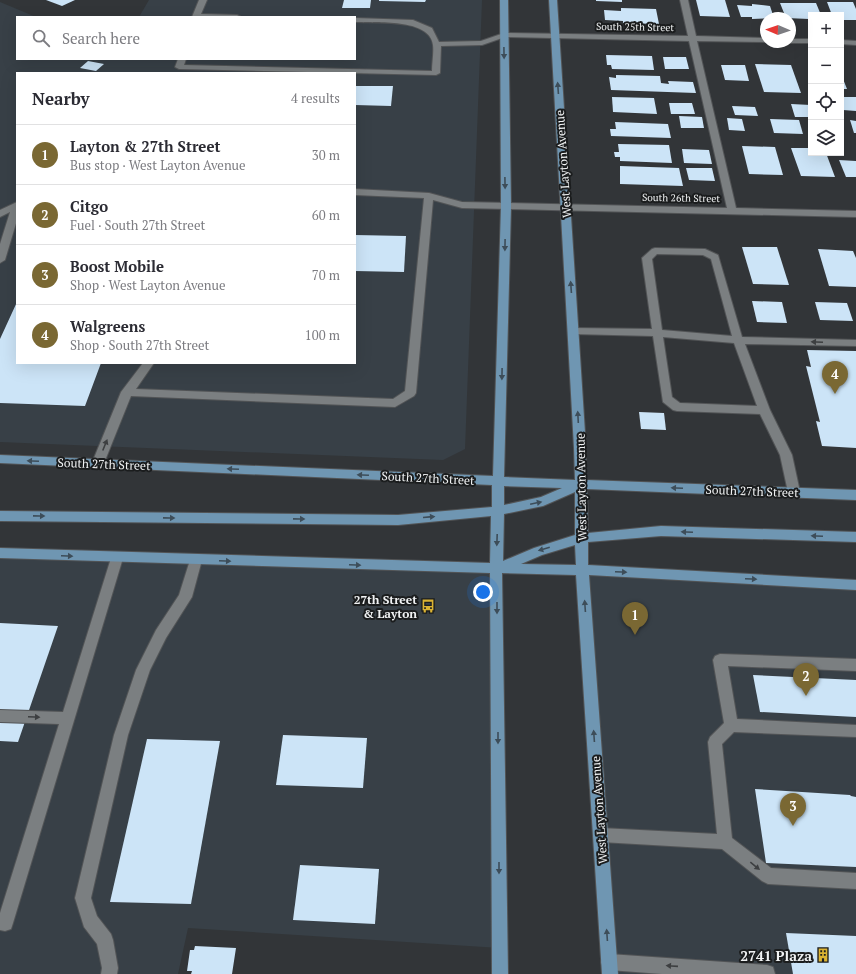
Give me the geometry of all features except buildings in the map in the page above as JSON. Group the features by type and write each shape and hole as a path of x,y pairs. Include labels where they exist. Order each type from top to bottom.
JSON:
{"main road":[{"path":"500,974 496,569 500,482 506,206 504,0"},
{"name":"West Layton Avenue","path":"553,0 582,484 582,570 610,968"},
{"name":"South 27th Street","path":"0,459 500,482 856,495"},
{"path":"0,516 398,520 498,511 543,502 582,484"},
{"path":"496,569 538,551 582,538 661,531 856,538"},
{"path":"0,553 117,558 496,569 582,570 856,585"}],"street":[{"path":"197,16 203,0"},
{"path":"684,0 732,211"},
{"path":"182,60 179,67 436,73 438,44 429,30 410,22 356,20"},
{"path":"438,44 482,43 504,35"},
{"name":"South 25th Street","path":"504,35 760,40"},
{"path":"796,41 808,42"},
{"path":"844,42 856,43"},
{"name":"South 26th Street","path":"356,192 429,196 462,205 566,206 856,214"},
{"path":"127,392 395,403 410,393 429,196"},
{"path":"0,214 16,206"},
{"path":"0,260 16,208"},
{"path":"764,410 677,408 667,399 646,258 655,251 705,252 715,256 738,340 764,410 786,455 794,492"},
{"path":"573,331 658,333 738,340 856,343"},
{"path":"98,463 127,392 148,364"},
{"path":"0,922 5,923 117,558"},
{"path":"109,974 110,968 105,940 90,921 83,898 121,734 143,670 161,634 185,597 196,560"},
{"path":"731,725 720,660 856,665"},
{"path":"0,716 68,718"},
{"path":"725,842 715,742 731,725 856,731"},
{"path":"601,835 725,842 768,876 856,881"},
{"path":"610,968 767,973"}],"shaded area":[{"path":"149,0 482,0 465,449 443,460 0,442 0,2 34,16 16,16 16,60 356,60 356,16 140,16"},
{"path":"0,553 496,569 500,948 188,928 178,974 0,974"},
{"path":"582,570 856,585 856,974 610,974"}],"place":[{"name":"Walgreens","path":"835,394"},
{"name":"27th Street & Layton","path":"428,606"},
{"name":"Layton & 27th Street","path":"635,635"},
{"name":"Citgo","path":"806,696"},
{"name":"Boost Mobile","path":"793,826"},
{"name":"2741 Plaza","path":"823,955"}]}
